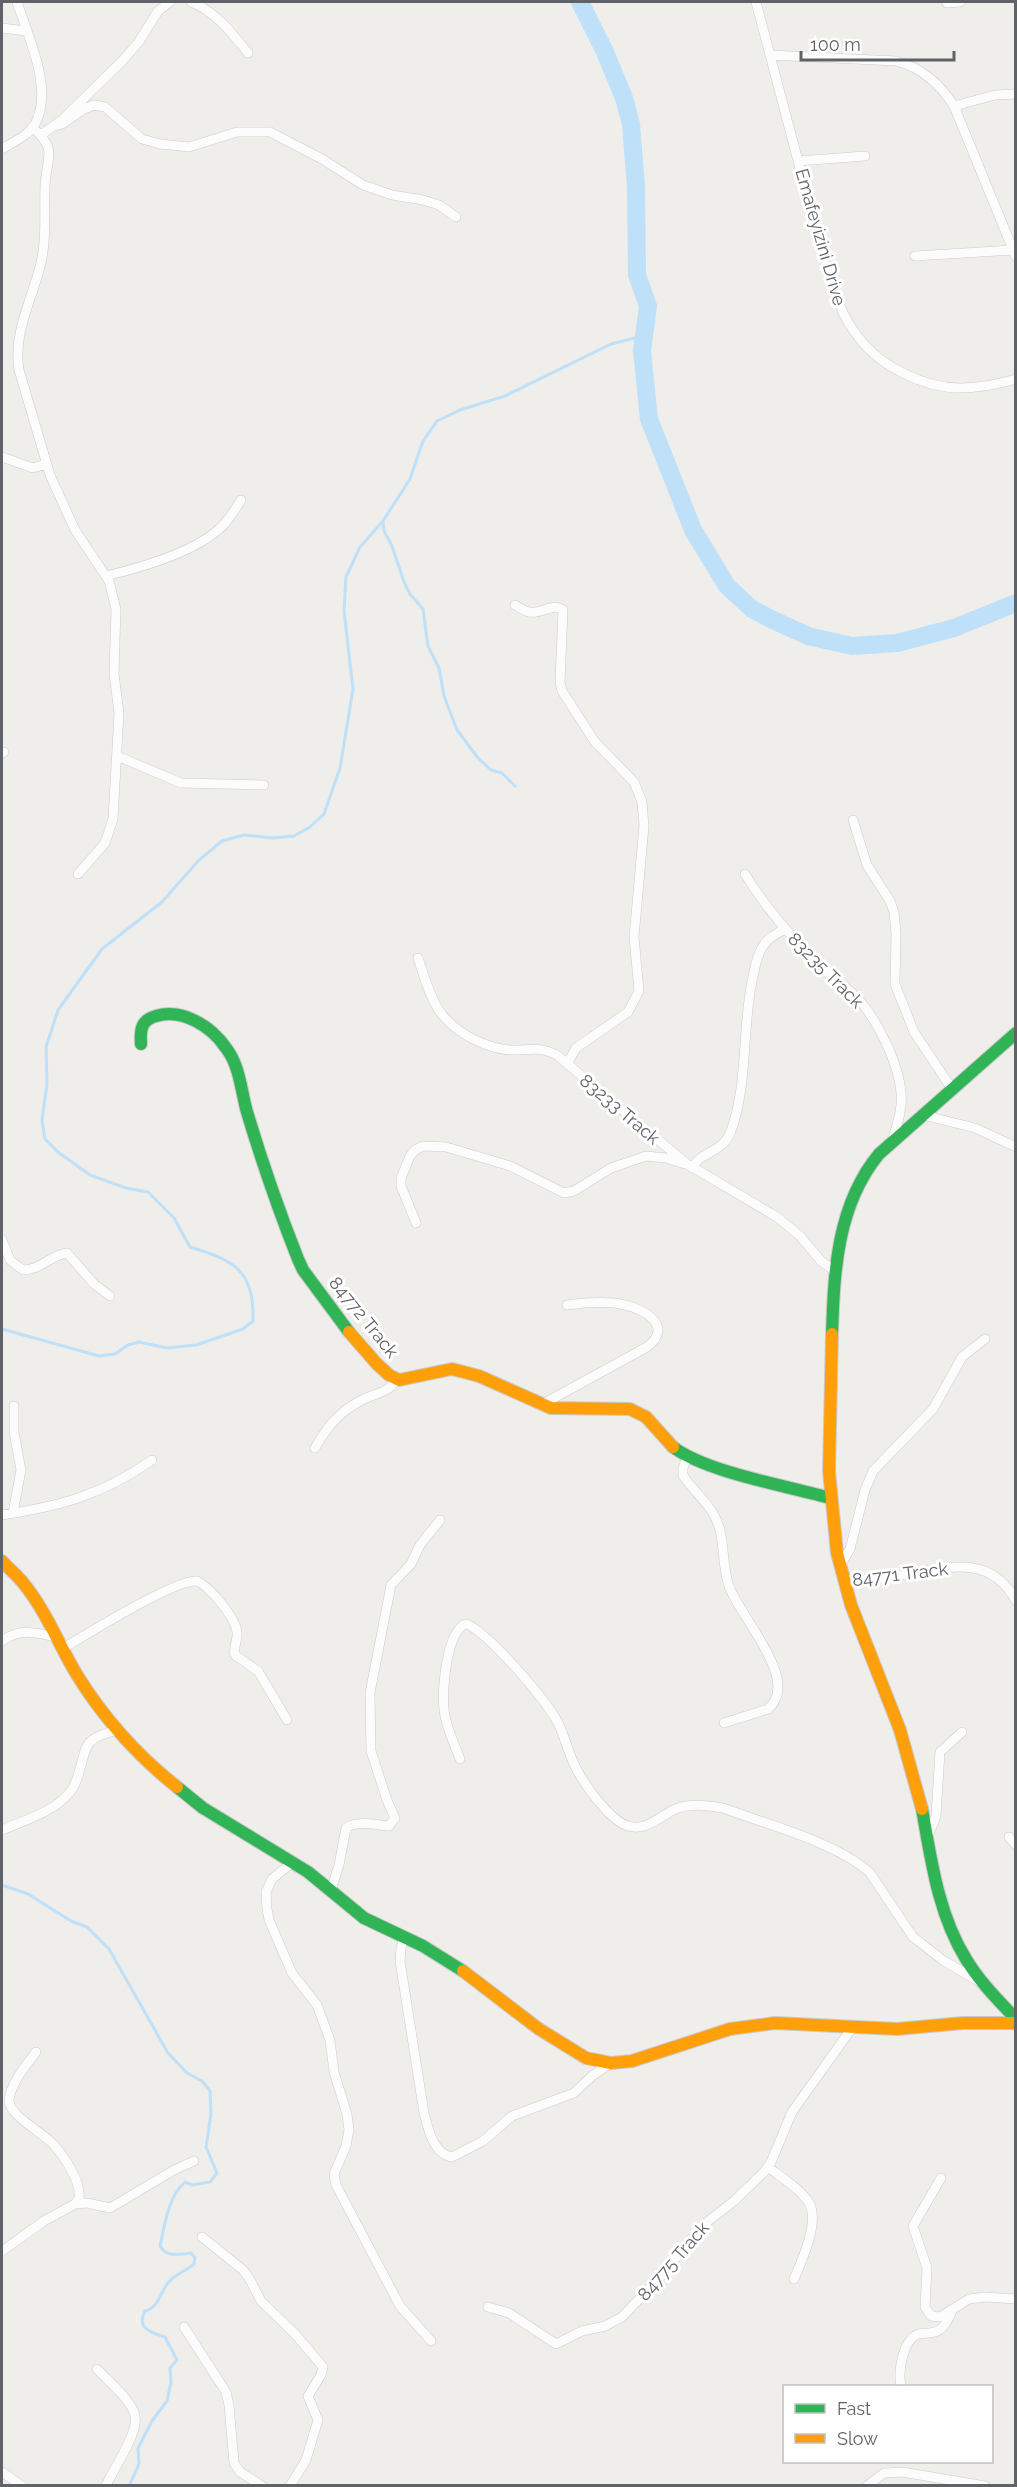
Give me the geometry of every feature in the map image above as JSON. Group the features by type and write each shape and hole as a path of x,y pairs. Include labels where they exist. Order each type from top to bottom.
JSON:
{"street":[{"path":"2,149 33,127 39,113 42,90 17,2"},
{"path":"41,135 54,126 123,60 138,43 158,11 170,2"},
{"path":"191,2 204,9 229,29 248,53"},
{"name":"Emafeyizini Drive","path":"756,2 832,287 844,315 860,340 872,352 900,371 945,386 982,386 1016,380"},
{"path":"946,3 960,2"},
{"path":"2,28 26,31"},
{"path":"770,56 872,59 907,64 928,76 945,93 954,106 1014,253 915,256"},
{"path":"954,106 995,95 1016,94"},
{"path":"54,126 62,124 94,105 105,107 142,139 160,144 189,147 237,132 270,132 322,159 363,185 392,195 439,205 456,217"},
{"path":"33,127 48,144 49,151 45,242 40,266 20,329 17,357 46,464 75,530 106,576 116,609 114,658 119,713 114,810 110,831 99,851 78,874"},
{"path":"798,161 865,156"},
{"path":"2,457 33,468 46,464"},
{"path":"106,576 142,567 206,538 225,524 241,500"},
{"path":"515,605 529,612 539,612 553,606 563,610 565,620 562,691 595,742 634,782 639,790 643,808 644,826 634,937 639,991 628,1012 576,1048 567,1064"},
{"path":"117,756 181,783 264,785"},
{"path":"853,820 867,865 890,901 894,912 897,934 895,984 914,1032 952,1089"},
{"name":"83235 Track","path":"745,874 767,909 785,930 821,967 855,996 878,1028 896,1067 902,1095 892,1142"},
{"path":"416,1223 401,1178 410,1156 423,1146 446,1147 510,1166 564,1192 574,1191 611,1168 646,1156 666,1158 689,1166 722,1146 730,1133 737,1110 748,1004 756,962 768,939 785,930"},
{"name":"83233 Track","path":"418,958 440,1015 461,1033 489,1047 501,1050 546,1050 567,1064 689,1166 777,1217 800,1236 821,1261 836,1272"},
{"name":"84772 Track","path":"141,1044 140,1030 149,1017 171,1015 188,1018 205,1025 226,1048 235,1063 243,1100 267,1174 303,1270 362,1347 387,1375 397,1380 452,1369 479,1376 541,1405 564,1410 630,1409 646,1417 673,1447 687,1457 830,1498"},
{"path":"1016,1034 892,1142 871,1164 854,1192 844,1225 836,1272 830,1379 830,1498 834,1534 844,1580 902,1732 918,1789 936,1880 947,1921 961,1951 984,1985 1016,2021"},
{"path":"922,1115 975,1128 1016,1147"},
{"path":"2,1240 10,1260 23,1270 33,1269 67,1253 94,1284 110,1296"},
{"path":"541,1405 647,1347 653,1342 658,1331 658,1325 652,1318 626,1306 600,1303 567,1305"},
{"path":"840,1566 850,1549 865,1490 873,1471 933,1409 962,1357 985,1339"},
{"path":"315,1448 326,1429 339,1414 361,1400 390,1388 397,1380"},
{"path":"13,1513 21,1470 14,1432 14,1406"},
{"path":"687,1457 683,1475 706,1503 718,1523 724,1569 734,1599 770,1657 777,1675 777,1691 772,1706 724,1723"},
{"path":"2,1515 71,1501 98,1492 152,1460"},
{"path":"331,1890 339,1865 346,1828 350,1825 389,1826 395,1818 371,1751 370,1693 391,1585 411,1563 420,1545 440,1520"},
{"path":"2,1560 24,1584 90,1695 117,1730 159,1773 203,1808 293,1862 364,1918 423,1946 481,1983 562,2044 586,2058 611,2063 632,2061 730,2029 756,2025 799,2023 897,2030 963,2023 1016,2021"},
{"name":"84771 Track","path":"844,1580 888,1578 939,1567 975,1568 1000,1581 1016,1601"},
{"path":"2,1641 13,1634 28,1632 59,1644 181,1584 197,1581 209,1589 234,1622 237,1635 235,1655 258,1671 287,1720"},
{"path":"460,1759 448,1731 444,1701 446,1667 451,1643 458,1629 466,1624 474,1628 498,1650 538,1693 558,1722 579,1774 621,1824 640,1827 679,1808 710,1806 723,1808 832,1848 862,1866 870,1874 913,1937 944,1961 984,1985"},
{"path":"2,1830 64,1799 78,1780 86,1745 94,1739 117,1730"},
{"path":"928,1836 936,1816 940,1752 962,1732"},
{"path":"293,1862 272,1879 266,1892 267,1909 269,1920 292,1973 314,1999 328,2031 334,2072 347,2114 349,2130 346,2146 333,2174 336,2185 400,2306 431,2341"},
{"path":"404,1937 400,1948 400,1960 427,2125 437,2147 444,2155 452,2157 483,2141 517,2113 574,2093 592,2076 611,2063"},
{"name":"84775 Track","path":"488,2307 509,2313 556,2344 582,2331 614,2322 646,2293 702,2226 734,2201 768,2167 792,2112 852,2028"},
{"path":"36,2052 12,2091 10,2105 15,2113 54,2145 79,2188 79,2198 75,2204"},
{"path":"2,2251 35,2226 75,2204 87,2203 110,2208 174,2170 194,2162"},
{"path":"768,2167 802,2194 813,2212 807,2246 794,2279"},
{"path":"941,2178 914,2223 927,2268 924,2301 927,2312 931,2316 940,2317 962,2301 977,2298 1016,2299"},
{"path":"202,2237 243,2270 261,2301 322,2363 323,2371 308,2396 318,2420 310,2450 290,2486"},
{"path":"901,2385 899,2365 910,2342 918,2334 941,2330 954,2307"},
{"path":"184,2327 226,2392 234,2463 240,2472 262,2486"},
{"path":"97,2369 130,2405 136,2415 129,2441 106,2486"},
{"path":"2,2472 22,2486"},
{"path":"867,2486 884,2473 902,2472 985,2486"}],"waterway":[{"path":"580,2 605,52 624,98 631,124 636,187 637,275 648,306 642,351 649,419 693,530 727,586 752,609 773,620 808,636 852,646 897,643 954,628 1016,603"},
{"path":"2,1329 99,1356 115,1354 128,1345 139,1342 167,1348 196,1345 243,1329 253,1321 250,1290 238,1270 218,1257 190,1247 174,1218 148,1192 126,1188 90,1175 58,1152 45,1139 42,1120 47,1084 46,1047 58,1010 102,949 162,902 199,860 222,841 244,835 273,838 294,836 310,827 324,814 340,768 353,689 344,611 346,577 360,547 383,521 410,479 423,441 437,421 460,410 505,396 611,344 643,336"},
{"path":"383,522 384,531 392,546 404,582 410,594 423,609 428,646 439,668 444,696 457,730 478,758 491,770 502,773 515,786"},
{"path":"2,1885 28,1894 71,1921 87,1927 109,1949 168,2053 187,2073 202,2081 210,2091 211,2114 206,2147 217,2173 210,2182 192,2185 185,2182 179,2188 168,2211 160,2246 170,2254 191,2253 195,2258 194,2264 169,2282 158,2301 151,2309 145,2311 143,2317 142,2322 146,2329 165,2337 177,2360 170,2368 171,2382 167,2401 152,2421 138,2448 139,2464 129,2486"}],"traffic: fast":[{"path":"141,1044 141,1030 144,1023 151,1018 166,1014 186,1017 204,1026 226,1048 237,1071 247,1112 277,1205 298,1259 303,1270 349,1332"},
{"path":"832,1334 834,1286 840,1240 854,1195 865,1174 879,1154 1016,1033"},
{"path":"673,1447 687,1456 726,1471 830,1498"},
{"path":"177,1787 203,1808 308,1872 364,1918 423,1946 463,1971"},
{"path":"922,1809 937,1886 956,1942 977,1975 1016,2019"}],"traffic: slow":[{"path":"349,1332 377,1364 389,1375 399,1380 452,1369 479,1376 551,1408 630,1409 646,1417 673,1447"},
{"path":"832,1334 829,1471 837,1553 851,1605 900,1730 922,1809"},
{"path":"2,1561 32,1594 77,1675 98,1706 135,1749 177,1787"},
{"path":"463,1971 539,2029 586,2058 611,2063 632,2061 730,2029 775,2023 897,2029 963,2023 1016,2023"}]}
